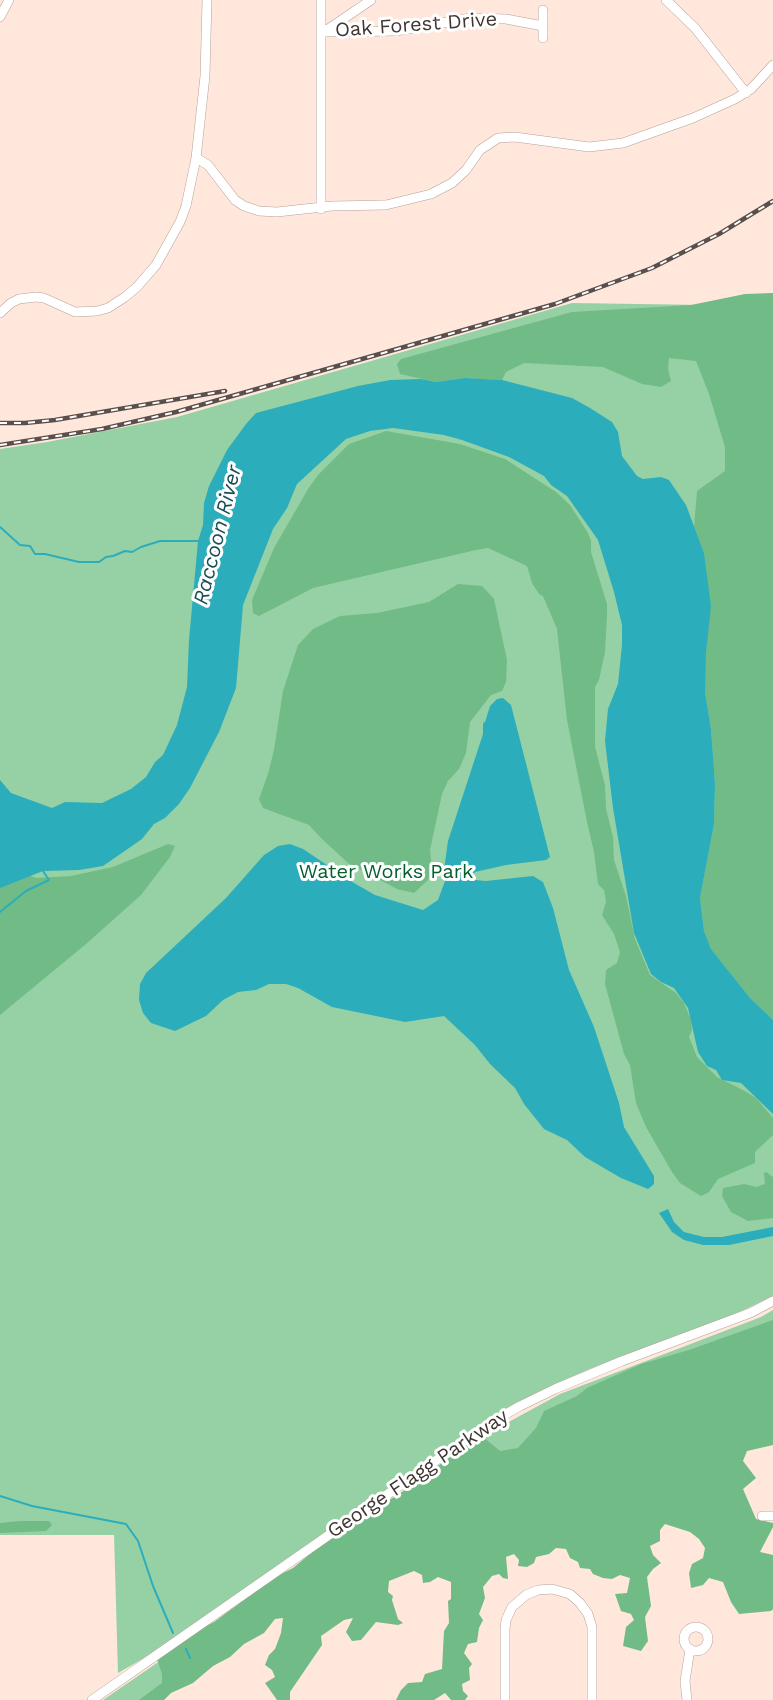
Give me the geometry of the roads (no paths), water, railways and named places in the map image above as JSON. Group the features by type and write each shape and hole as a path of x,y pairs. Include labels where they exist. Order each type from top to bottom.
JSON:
{"street":[{"path":"0,17 9,0"},
{"path":"0,314 11,303 27,297 44,298 75,312 86,313 108,308 137,287 156,265 176,230 186,206 196,158 205,76 207,0"},
{"path":"321,0 323,32 321,209"},
{"path":"323,32 371,0"},
{"path":"666,0 695,28 746,93"},
{"path":"543,10 543,38"},
{"name":"Oak Forest Drive","path":"323,32 396,31 455,19 482,18 506,19 543,27"},
{"path":"196,158 208,165 230,195 244,206 259,211 277,212 332,206 386,205 436,192 461,176 480,150 498,138 515,136 589,147 614,145 693,118 746,93 773,65"},
{"name":"George Flagg Parkway","path":"92,1700 504,1415 555,1389 773,1301"},
{"path":"762,1516 773,1516"},
{"path":"505,1700 506,1620 512,1608 526,1595 538,1590 552,1589 570,1594 588,1614 592,1627 592,1700"},
{"path":"687,1700 685,1682 690,1650"}],"water":[{"name":"Raccoon River","path":"465,378 502,380 572,398 590,408 612,422 618,432 622,456 637,476 643,479 661,477 669,480 686,505 704,553 711,606 705,692 711,729 715,784 714,824 700,898 704,931 711,949 750,998 773,1020 773,1114 741,1083 722,1080 716,1070 707,1066 698,1052 688,1008 674,988 651,974 634,933 613,808 605,741 608,709 618,684 622,625 598,540 567,496 551,485 544,476 509,457 462,440 444,435 393,428 370,431 346,439 297,484 287,508 273,529 243,605 236,688 219,732 190,788 179,804 165,818 154,824 142,839 103,866 79,870 43,871 0,888 0,780 11,793 52,808 65,802 102,803 131,789 146,777 155,762 163,755 177,725 187,687 198,541 203,525 204,503 209,486 227,450 256,413 358,386 390,380 421,379 436,382"},
{"path":"503,698 511,705 550,857 546,860 475,872 472,877 475,880 486,881 533,876 543,882 553,908 569,970 594,1027 619,1103 624,1127 654,1176 654,1184 648,1189 621,1178 585,1157 567,1140 544,1129 524,1104 515,1088 444,1016 405,1022 332,1007 298,988 286,984 269,984 256,990 238,992 223,1000 206,1016 175,1031 151,1023 143,1013 139,1000 140,984 146,973 226,898 264,855 278,846 290,844 303,849 375,895 423,910 438,900 445,881 444,870 448,841 483,734 483,723 490,706 497,699"},
{"path":"668,1209 674,1222 684,1232 704,1237 722,1237 773,1227 773,1236 729,1245 703,1245 684,1240 672,1232 659,1213"}],"waterway":[{"name":"Raccoon River","path":"0,527 20,545 30,546 35,554 79,562 99,562 106,557 125,551 132,552 160,541 198,541"},
{"path":"0,912 26,891 49,880 43,871"},
{"path":"0,1496 32,1506 126,1524 138,1541 153,1586 173,1633"},
{"path":"186,1649 190,1658"}],"railway":[{"path":"0,445 102,429 176,412 555,304 652,268 719,234 773,201"},
{"path":"0,423 55,420 225,391"}],"park label":[{"name":"Water Works Park","path":"386,872"}]}
